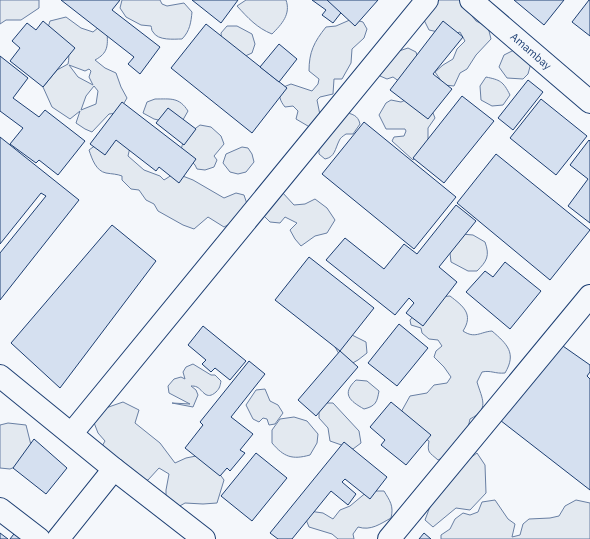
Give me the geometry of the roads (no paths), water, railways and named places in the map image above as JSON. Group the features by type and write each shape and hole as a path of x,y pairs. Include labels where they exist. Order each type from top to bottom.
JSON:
{"street":[{"path":"72,433 427,0"},
{"name":"Amambay","path":"471,0 590,102"},
{"path":"389,539 590,296"},
{"path":"0,376 72,433 114,469 204,539"},
{"path":"58,539 114,469"},
{"path":"0,509 39,539"}]}
